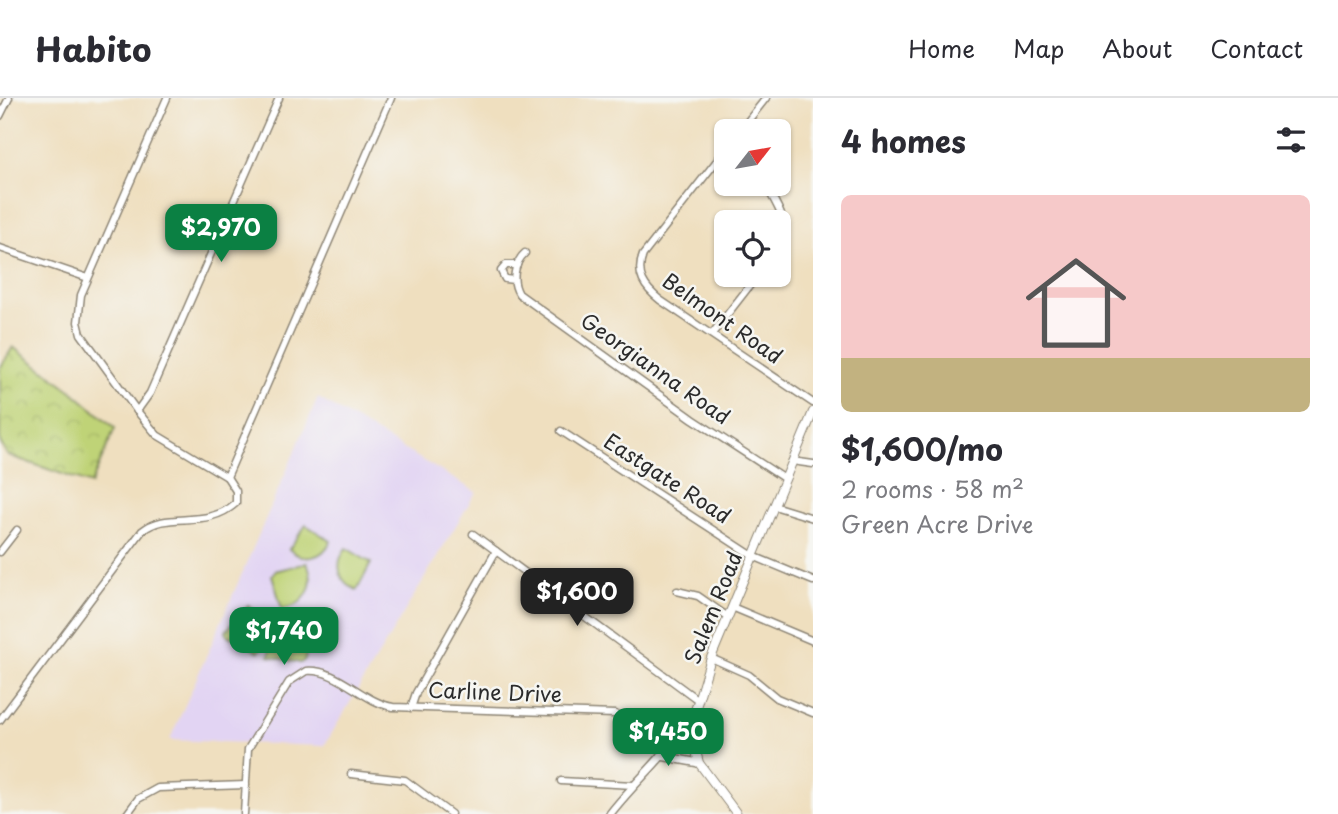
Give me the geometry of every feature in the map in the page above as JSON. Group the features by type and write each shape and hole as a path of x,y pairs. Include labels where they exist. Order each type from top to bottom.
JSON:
{"main road":[{"name":"Salem Road","path":"737,814 699,763 692,734 697,702 711,658 813,412"}],"street":[{"path":"0,116 9,98"},
{"path":"0,720 142,531 159,521 202,520 233,506 236,491 227,477 157,435 82,334 78,308 88,278 167,98"},
{"path":"137,411 150,393 279,98"},
{"path":"227,477 391,98"},
{"path":"749,119 766,98"},
{"name":"Belmont Road","path":"714,164 646,251 640,268 643,283 654,295 813,403"},
{"path":"0,248 88,278"},
{"path":"517,265 506,265 501,271 505,279 514,280 517,265 525,253"},
{"name":"Georgianna Road","path":"514,280 519,294 571,332 693,419 785,478"},
{"path":"712,334 749,287"},
{"name":"Eastgate Road","path":"561,431 753,556 813,581"},
{"path":"792,461 813,464"},
{"path":"774,506 813,518"},
{"path":"0,552 17,530"},
{"path":"473,534 697,702 684,728 664,754 633,785 610,814"},
{"path":"411,708 416,693 496,551"},
{"path":"677,592 698,596 728,617"},
{"path":"732,607 813,640"},
{"path":"711,658 749,675 782,701 813,713"},
{"name":"Carline Drive","path":"244,814 248,749 294,676 303,671 316,671 382,705 611,714 629,721 664,754"},
{"path":"664,754 699,763"},
{"path":"351,774 405,780 451,814"},
{"path":"561,781 633,785"},
{"path":"127,814 144,793 158,788 246,785"}],"shaded area":[{"path":"318,398 476,492 324,746 170,740"}],"green space":[{"path":"13,347 72,391 115,428 91,484 7,455 0,442 0,368"},
{"path":"306,525 331,541 323,552 312,557 301,556 289,549"},
{"path":"346,548 371,563 357,590 346,582 340,572 340,560"},
{"path":"307,563 311,579 307,593 297,604 282,609 272,575 275,571"},
{"path":"248,605 260,614 266,626 265,639 259,652 227,635 226,631"},
{"path":"295,623 310,625 305,660 300,663 269,656 275,634"}]}
